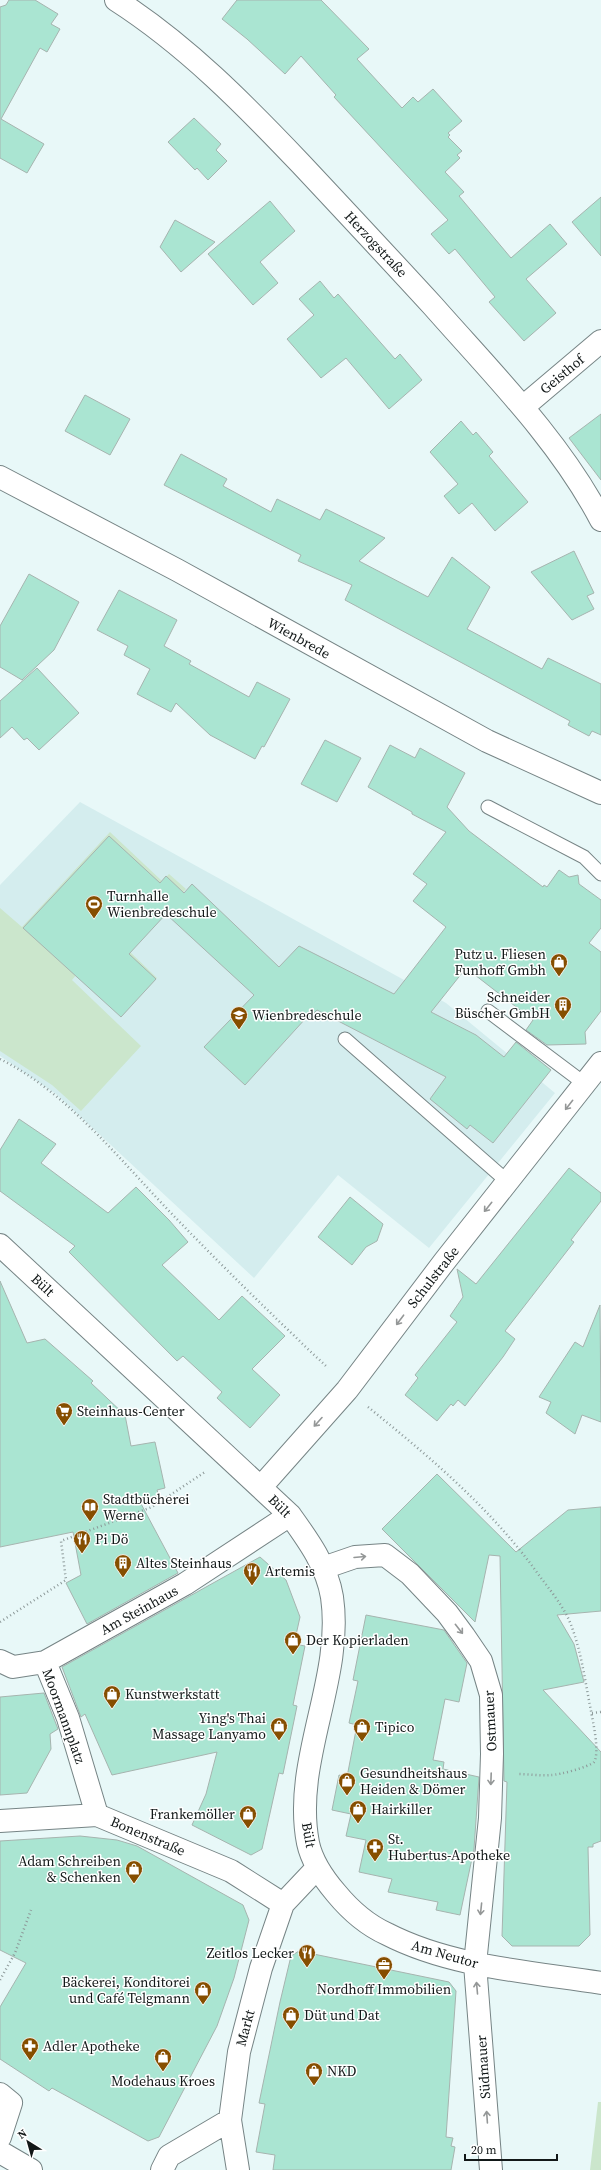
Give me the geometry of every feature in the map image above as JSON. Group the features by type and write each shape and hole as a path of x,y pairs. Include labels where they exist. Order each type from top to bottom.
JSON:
{"street":[{"name":"Herzogstraße","path":"116,0 149,21 199,63 251,112 376,243 522,407 587,493 601,520"},
{"name":"Geisthof","path":"522,407 601,341"},
{"name":"Wienbrede","path":"0,477 177,570 487,741 601,793"},
{"name":"Schulstraße","path":"261,1487 347,1390 601,1063"},
{"name":"Bült","path":"0,1245 261,1487 290,1515 312,1545 323,1568 332,1596 334,1631 330,1666 307,1784 306,1816 308,1843 317,1868"},
{"name":"Am Steinhaus","path":"45,1662 185,1584 290,1515"},
{"name":"Ostmauer","path":"323,1568 355,1557 385,1556 410,1574 447,1613 481,1661 491,1695 492,1772 490,1818 475,1964"},
{"name":"Moormannplatz","path":"0,1661 13,1667 45,1662 68,1718 97,1815"},
{"name":"Bonenstraße","path":"0,1821 97,1815 231,1871 283,1904"},
{"name":"Markt","path":"238,2170 230,2120 239,2052 261,1968 283,1904 317,1868"},
{"name":"Am Neutor","path":"317,1868 348,1907 386,1934 420,1948 475,1964 601,1983"},
{"name":"Südmauer","path":"475,1964 491,2170"},
{"path":"0,2094 11,2103 0,2137"},
{"path":"162,2170 169,2156 230,2120"},
{"path":"0,2152 31,2170"}],"lane":[{"path":"488,807 584,857 601,874"},
{"path":"488,1011 585,1084"},
{"path":"345,1039 508,1182"}],"path":[{"path":"0,1059 40,1084 79,1117 238,1283 331,1371 347,1390 438,1465 521,1550 563,1609 577,1642 592,1714 597,1748 593,1762 588,1766 552,1775 492,1772"},
{"path":"0,1622 66,1580 61,1541 152,1507 228,1457"},
{"path":"592,1714 601,1712"},
{"path":"0,1980 15,1954 31,1910"}],"shaded area":[{"name":"Wienbredeschule","path":"80,802 446,1003 555,1093 429,1248 338,1175 254,1278 56,1094 0,1056 0,885"}],"green space":[{"path":"110,832 162,881 169,874 186,889 129,951 157,978 122,1016 77,974 72,980 141,1046 81,1111 52,1085 0,1051 0,908 22,927"},
{"path":"598,2102 601,2102 601,2170 590,2170"}],"building":[{"path":"9,0 35,0 58,14 51,24 60,29 47,52 40,48 1,119 44,144 27,173 0,158 0,7 6,5"},
{"path":"237,0 321,0 369,49 357,59 402,108 413,97 418,102 433,89 462,121 448,133 450,135 448,137 462,151 457,155 460,158 445,172 464,192 459,196 511,258 550,224 567,244 526,279 556,313 524,341 489,302 495,297 455,249 449,254 431,234 448,220 334,97 336,95 301,56 285,74 247,39 222,19"},
{"path":"194,118 221,144 216,150 227,161 208,180 197,168 195,170 168,142"},
{"path":"601,197 601,256 572,222"},
{"path":"270,201 295,231 260,262 278,283 253,305 208,254"},
{"path":"175,220 215,242 181,272 160,247"},
{"path":"320,281 334,298 338,294 395,359 400,354 422,380 389,409 346,358 321,378 287,339 314,315 299,299"},
{"path":"85,395 130,419 110,455 65,431"},
{"path":"601,414 601,480 569,438"},
{"path":"461,421 473,435 476,432 493,452 489,456 528,502 495,531 472,503 459,514 444,496 458,484 430,452"},
{"path":"181,454 227,479 223,486 271,512 277,499 320,520 326,509 385,538 359,561 428,597 452,557 490,587 467,629 542,669 548,658 601,684 601,735 592,731 589,736 568,725 570,721 345,600 352,585 298,561 301,555 164,485"},
{"path":"574,551 594,593 587,596 594,609 572,620 531,572"},
{"path":"29,574 79,602 54,650 22,680 0,667 0,626"},
{"path":"119,590 177,620 164,646 191,661 189,664 249,697 257,682 290,699 264,747 262,746 255,759 210,735 176,703 171,712 137,694 150,669 124,655 128,646 97,630"},
{"path":"37,668 79,713 39,750 27,738 24,740 12,727 0,738 0,701"},
{"path":"325,740 361,758 337,802 301,784"},
{"path":"390,745 415,758 420,748 465,773 447,807 469,831 543,887 544,885 547,887 559,870 569,877 578,875 579,884 601,900 601,928 589,943 601,952 601,1011 585,1032 586,1044 547,1045 526,1030 533,1020 466,968 431,1012 476,1035 504,1057 516,1042 551,1070 493,1143 470,1125 467,1129 430,1099 446,1077 317,1010 308,1019 306,1018 245,1085 204,1047 254,995 166,914 129,954 156,979 121,1017 23,928 109,836 160,883 166,876 184,893 192,884 279,967 299,946 394,994 446,927 413,901 427,884 413,874 446,832 412,814 412,812 368,787"},
{"path":"19,1119 56,1144 41,1163 108,1213 136,1187 169,1220 188,1242 162,1265 219,1320 242,1296 285,1336 252,1369 280,1395 250,1428 217,1398 222,1392 183,1356 177,1361 69,1252 75,1246 0,1191 0,1150"},
{"path":"569,1168 601,1193 601,1201 571,1240 574,1242 505,1331 515,1339 503,1357 465,1406 458,1400 453,1406 451,1404 437,1421 405,1395 418,1378 415,1375 457,1322 450,1316 463,1297 457,1269 476,1284"},
{"path":"350,1197 383,1224 377,1241 366,1247 352,1265 318,1237"},
{"name":"Steinhaus-Center","path":"0,1281 27,1343 45,1339 93,1381 91,1383 125,1415 131,1446 155,1442 165,1488 157,1490 159,1496 139,1500 178,1573 87,1624 66,1583 81,1575 73,1532 0,1547"},
{"path":"600,1305 601,1422 582,1415 575,1434 546,1413 551,1402 539,1397 575,1342 583,1347"},
{"path":"437,1474 516,1552 568,1510 601,1507 601,1611 557,1615 574,1644 584,1682 543,1690 601,1752 601,1841 593,1844 593,1847 588,1847 590,1935 579,1946 512,1946 502,1936 507,1782 504,1781 500,1556 489,1555 475,1622 382,1529"},
{"path":"260,1557 286,1580 300,1617 294,1644 305,1646 293,1705 297,1706 283,1774 279,1773 262,1849 251,1855 192,1825 206,1794 217,1752 112,1775 85,1714 81,1717 62,1667"},
{"path":"366,1615 444,1630 467,1663 459,1702 445,1699 433,1760 444,1762 443,1769 479,1777 474,1849 460,1915 436,1910 438,1902 388,1892 392,1879 359,1872 366,1840 346,1836 351,1814 332,1810 339,1775 347,1777 357,1725 349,1723 358,1681 353,1680"},
{"path":"44,1693 58,1729 50,1734 51,1749 27,1793 0,1795 0,1697"},
{"path":"80,1836 117,1840 137,1846 243,1905 249,1920 234,1978 217,2026 159,2137 148,2141 52,2088 49,2091 0,2059 0,2007 26,1963 0,1950 0,1841"},
{"path":"299,1951 449,1982 456,1991 446,2137 453,2138 451,2146 455,2147 451,2170 273,2170 275,2155 256,2152 265,2104 259,2103 280,2002 291,1956"}],"place":[{"name":"Turnhalle Wienbredeschule","path":"94,919"},
{"name":"Putz u. Fliesen Funhoff Gmbh","path":"559,977"},
{"name":"Schneider Büscher GmbH","path":"563,1020"},
{"name":"Wienbredeschule","path":"239,1030"},
{"name":"Steinhaus-Center","path":"64,1426"},
{"name":"Stadtbücherei Werne","path":"90,1522"},
{"name":"Pi Dö","path":"82,1554"},
{"name":"Altes Steinhaus","path":"123,1578"},
{"name":"Artemis","path":"252,1586"},
{"name":"Der Kopierladen","path":"293,1655"},
{"name":"Kunstwerkstatt","path":"112,1709"},
{"name":"Ying's Thai Massage Lanyamo","path":"279,1741"},
{"name":"Tipico","path":"362,1742"},
{"name":"Gesundheitshaus Heiden & Dömer","path":"347,1796"},
{"name":"Hairkiller","path":"358,1824"},
{"name":"Frankemöller","path":"248,1829"},
{"name":"St. Hubertus-Apotheke","path":"375,1862"},
{"name":"Adam Schreiben & Schenken","path":"134,1884"},
{"name":"Zeitlos Lecker","path":"307,1968"},
{"name":"Nordhoff Immobilien","path":"384,1980"},
{"name":"Bäckerei, Konditorei und Café Telgmann","path":"203,2005"},
{"name":"Düt und Dat","path":"291,2030"},
{"name":"Adler Apotheke","path":"30,2061"},
{"name":"Modehaus Kroes","path":"163,2072"},
{"name":"NKD","path":"314,2086"}]}
